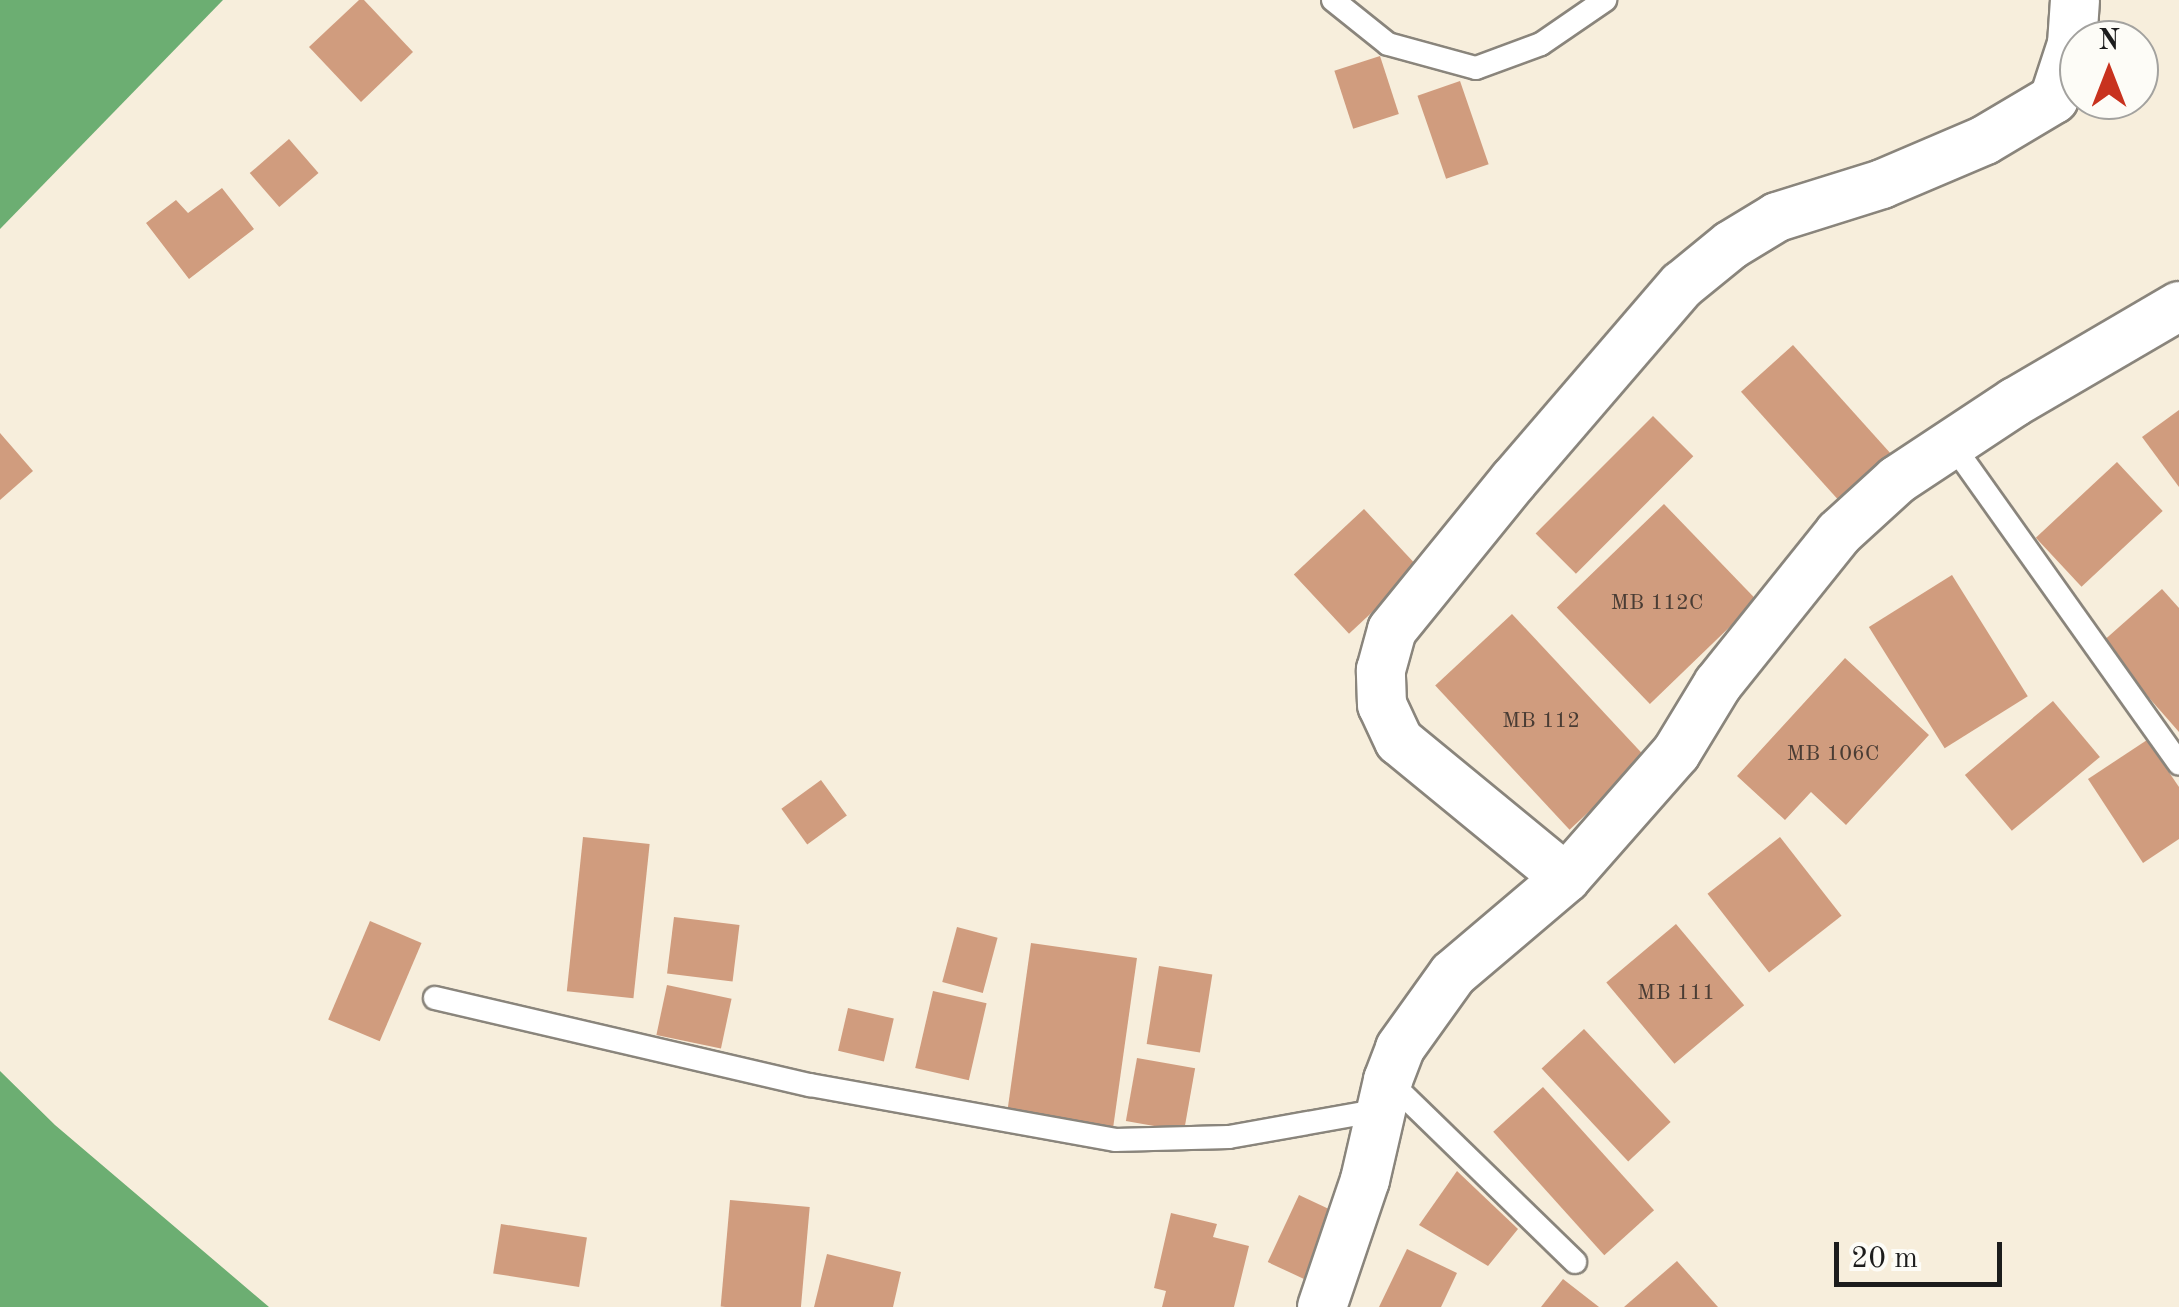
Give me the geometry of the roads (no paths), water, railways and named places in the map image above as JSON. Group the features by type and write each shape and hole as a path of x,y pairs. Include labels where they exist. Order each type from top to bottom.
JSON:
{"street":[{"path":"1566,878 1400,741 1382,705 1381,670 1392,630 1514,480 1682,286 1731,245 1777,217 1882,184 1985,140 2054,99 2072,44 2075,0"},
{"path":"1322,1307 1365,1180 1384,1095 1400,1048 1453,974 1566,878 1676,753 1718,684 1839,533 1897,480 2179,306"}],"lane":[{"path":"1333,0 1388,44 1476,68 1541,44 1605,0"},
{"path":"1952,444 2179,763"},
{"path":"435,998 810,1085 1115,1140 1229,1137 1384,1095 1575,1262"}]}
